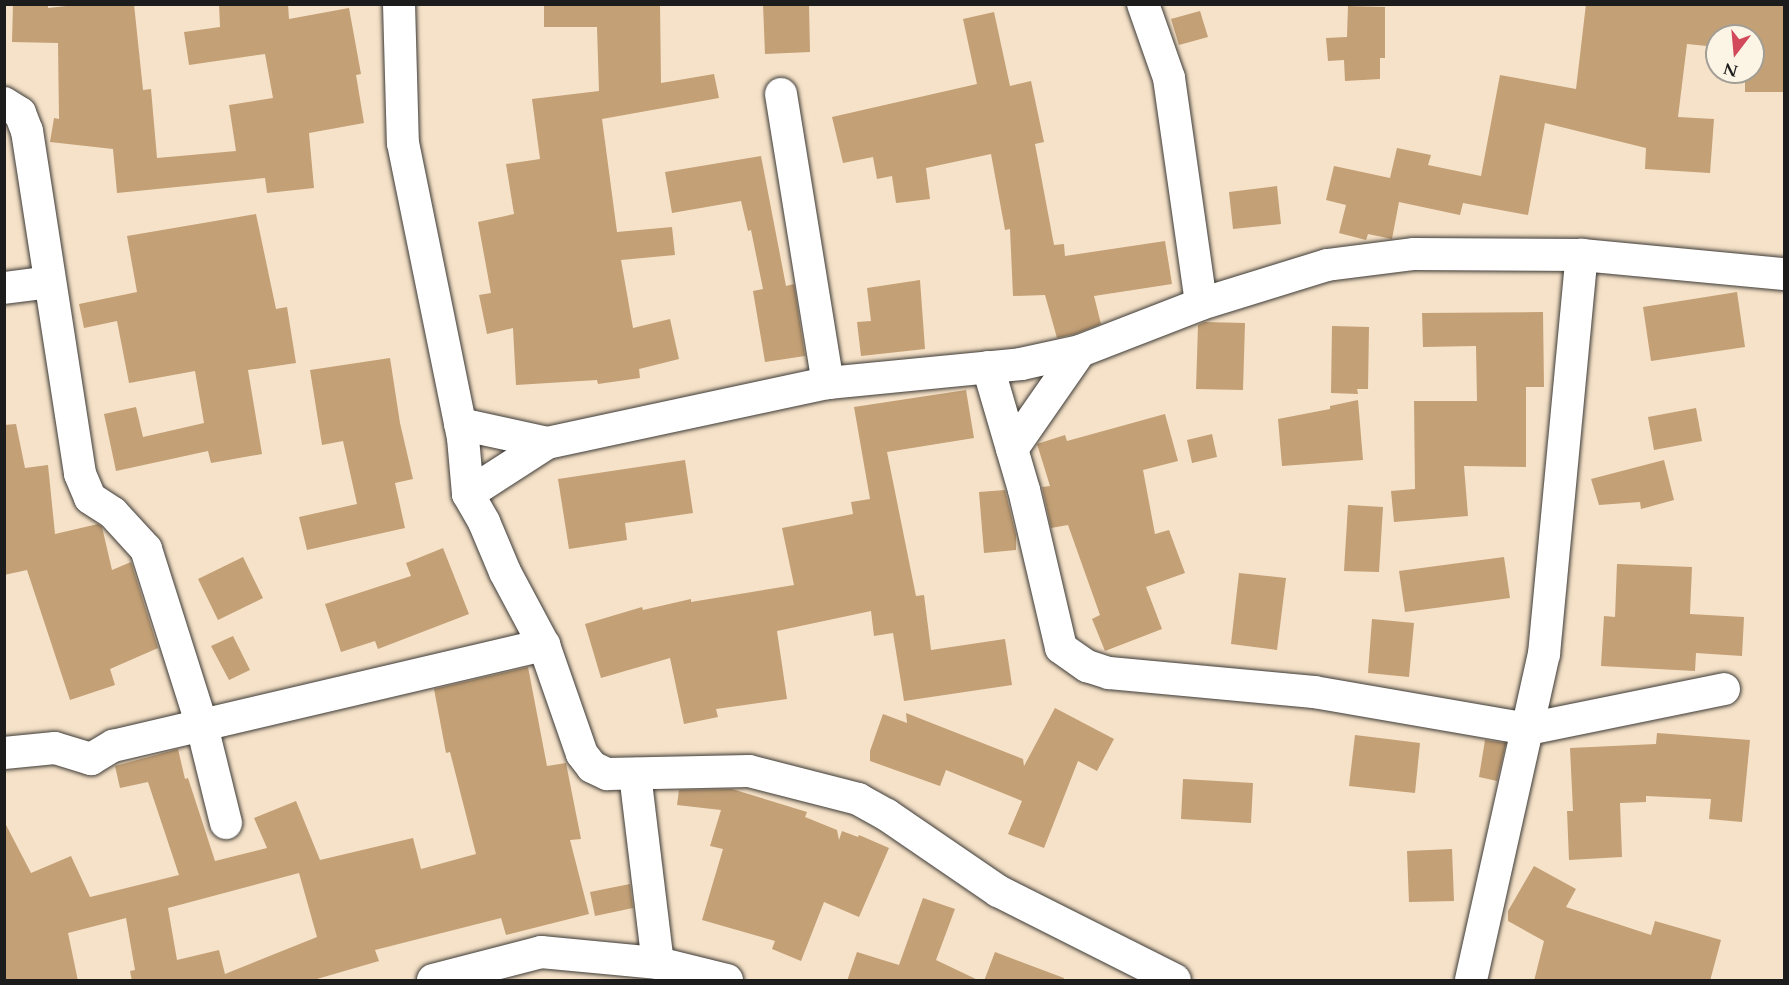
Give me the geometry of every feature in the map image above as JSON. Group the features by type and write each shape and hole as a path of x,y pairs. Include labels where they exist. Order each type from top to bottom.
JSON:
{"street":[{"path":"399,4 403,143 460,424 468,494 484,522 505,572 544,645 582,754 592,767 607,774 748,771 858,799 887,815 1014,900 1175,981"},
{"path":"1143,4 1169,78 1201,304"},
{"path":"781,94 828,383"},
{"path":"4,103 20,113 27,131 80,474 90,498 113,513 146,549 202,726 226,823"},
{"path":"468,494 547,443 828,383 1021,364 1080,351 1201,304 1327,265 1414,254 1582,255 1785,274"},
{"path":"1471,981 1544,654 1582,255"},
{"path":"4,288 50,282"},
{"path":"1012,449 1080,351"},
{"path":"988,367 1012,449 1061,648 1087,666 1109,673 1314,692 1528,729 1724,689"},
{"path":"460,424 547,443"},
{"path":"4,753 54,748 91,759 113,746 544,645"},
{"path":"634,774 658,963"},
{"path":"433,981 541,952 658,963 727,981"}],"building":[{"path":"13,4 48,4 48,8 84,4 134,4 143,90 151,89 157,158 236,151 229,105 273,98 265,54 189,65 184,32 220,27 219,4 288,4 289,19 349,8 361,74 356,75 364,123 309,133 314,188 267,193 265,178 117,193 113,149 50,142 54,118 59,119 58,43 12,42"},
{"path":"544,4 660,4 661,83 714,74 719,98 602,119 617,232 672,227 675,255 621,260 633,328 670,319 679,359 639,369 640,378 598,384 597,380 516,385 513,328 487,334 479,295 491,293 478,222 514,214 506,164 540,159 532,99 599,91 597,27 544,27"},
{"path":"763,4 809,4 810,52 765,54"},
{"path":"1586,4 1784,4 1783,92 1745,92 1745,84 1765,84 1765,24 1705,24 1705,46 1687,44 1678,117 1714,119 1710,173 1645,169 1646,148 1545,123 1528,215 1463,203 1460,215 1399,202 1392,239 1368,234 1366,240 1339,233 1346,205 1326,200 1334,166 1390,178 1397,148 1431,155 1428,165 1481,176 1500,75 1576,89"},
{"path":"1348,6 1385,7 1385,58 1380,58 1380,79 1345,81 1344,60 1328,61 1326,38 1347,37"},
{"path":"1200,11 1208,37 1179,45 1171,19"},
{"path":"994,12 1010,86 1031,81 1044,142 1035,144 1054,245 1064,244 1065,256 1165,241 1172,284 1094,296 1101,324 1057,338 1045,295 1013,296 1010,229 1005,230 991,154 926,168 930,199 896,203 892,176 877,179 873,157 843,163 832,117 977,84 963,19"},
{"path":"761,156 786,286 794,284 805,356 765,362 753,291 763,289 751,230 748,231 741,201 672,213 665,172"},
{"path":"1277,186 1281,224 1233,229 1229,192"},
{"path":"256,214 276,309 287,307 296,363 248,370 262,454 211,463 208,451 116,471 104,414 136,407 143,437 204,423 195,371 129,383 117,321 84,328 79,304 137,292 127,236"},
{"path":"920,280 925,349 861,356 857,322 871,321 867,288"},
{"path":"1737,292 1745,347 1651,361 1643,307"},
{"path":"1543,312 1544,387 1526,387 1526,467 1464,466 1468,516 1394,522 1391,491 1415,489 1414,401 1477,401 1476,346 1423,347 1422,313"},
{"path":"1205,322 1245,323 1243,390 1196,389 1198,325"},
{"path":"1332,326 1369,327 1368,389 1357,389 1358,394 1331,393"},
{"path":"390,358 400,423 413,479 395,483 405,528 307,550 299,517 357,504 343,441 322,445 310,370"},
{"path":"966,390 974,438 887,452 916,596 924,595 931,650 1005,639 1012,685 904,701 893,633 874,636 871,611 777,631 787,699 716,709 718,717 684,724 670,658 601,678 585,624 642,607 643,610 691,599 691,602 794,585 782,528 853,514 851,502 870,499 854,407"},
{"path":"1358,400 1363,460 1282,466 1278,419 1330,409 1330,406"},
{"path":"1696,408 1702,441 1654,450 1648,417"},
{"path":"1165,414 1178,461 1143,470 1155,534 1169,530 1185,573 1146,587 1162,629 1105,651 1092,619 1100,615 1068,525 1051,528 1042,487 1050,486 1037,444 1065,435 1067,441"},
{"path":"16,424 25,468 48,465 55,534 98,524 102,527 112,570 131,562 158,648 110,669 115,685 70,700 27,570 4,575 4,425"},
{"path":"1212,434 1217,457 1192,463 1187,440"},
{"path":"685,460 693,513 625,523 627,540 569,549 558,479"},
{"path":"1664,460 1674,500 1641,509 1640,502 1599,505 1591,479"},
{"path":"1005,490 1016,535 1016,550 984,553 979,492"},
{"path":"1348,505 1383,507 1379,572 1344,571"},
{"path":"443,548 469,614 378,649 375,641 341,652 325,604 411,576 406,563"},
{"path":"243,557 263,598 218,620 198,579"},
{"path":"1504,557 1510,598 1405,612 1399,571"},
{"path":"1617,564 1692,567 1690,614 1744,617 1742,656 1696,653 1695,671 1601,666 1604,616 1615,617"},
{"path":"1239,573 1286,578 1277,650 1231,644"},
{"path":"1372,619 1414,623 1409,677 1368,673"},
{"path":"233,636 250,670 229,680 211,646"},
{"path":"528,667 547,766 566,763 581,839 570,840 589,914 506,935 501,918 375,950 379,961 310,981 132,981 130,971 135,970 126,918 68,933 78,981 4,981 4,821 31,873 71,856 90,897 179,875 148,782 120,788 115,766 178,749 185,779 188,778 215,861 267,848 254,818 296,801 320,860 413,838 421,869 476,854 450,752 446,753 434,689","holes":["299,873 317,937 225,974 219,950 177,960 168,908"]},
{"path":"1055,708 1114,739 1097,771 1078,761 1044,848 1008,834 1022,801 946,770 940,786 870,761 870,751 883,714 907,723 906,713 1023,759 1024,766"},
{"path":"1657,733 1750,740 1742,822 1709,819 1711,799 1646,796 1646,802 1620,803 1622,857 1569,860 1567,811 1573,811 1570,748 1656,744"},
{"path":"1355,735 1420,743 1415,793 1349,786"},
{"path":"1485,740 1506,743 1497,781 1479,777"},
{"path":"1183,779 1253,783 1251,823 1181,819"},
{"path":"732,789 807,812 805,817 837,830 839,840 842,831 858,837 859,835 889,848 859,917 824,902 801,961 772,949 775,941 702,920 723,849 710,846 721,810 677,805 679,790"},
{"path":"1452,849 1454,901 1409,902 1407,851"},
{"path":"1534,866 1576,889 1566,907 1651,935 1655,921 1721,940 1710,981 1534,981 1544,941 1508,921 1508,911"},
{"path":"630,884 633,908 595,916 590,892"},
{"path":"923,898 955,909 936,960 980,981 847,981 857,952 899,965"},
{"path":"995,952 1064,978 1063,981 984,981"}]}
